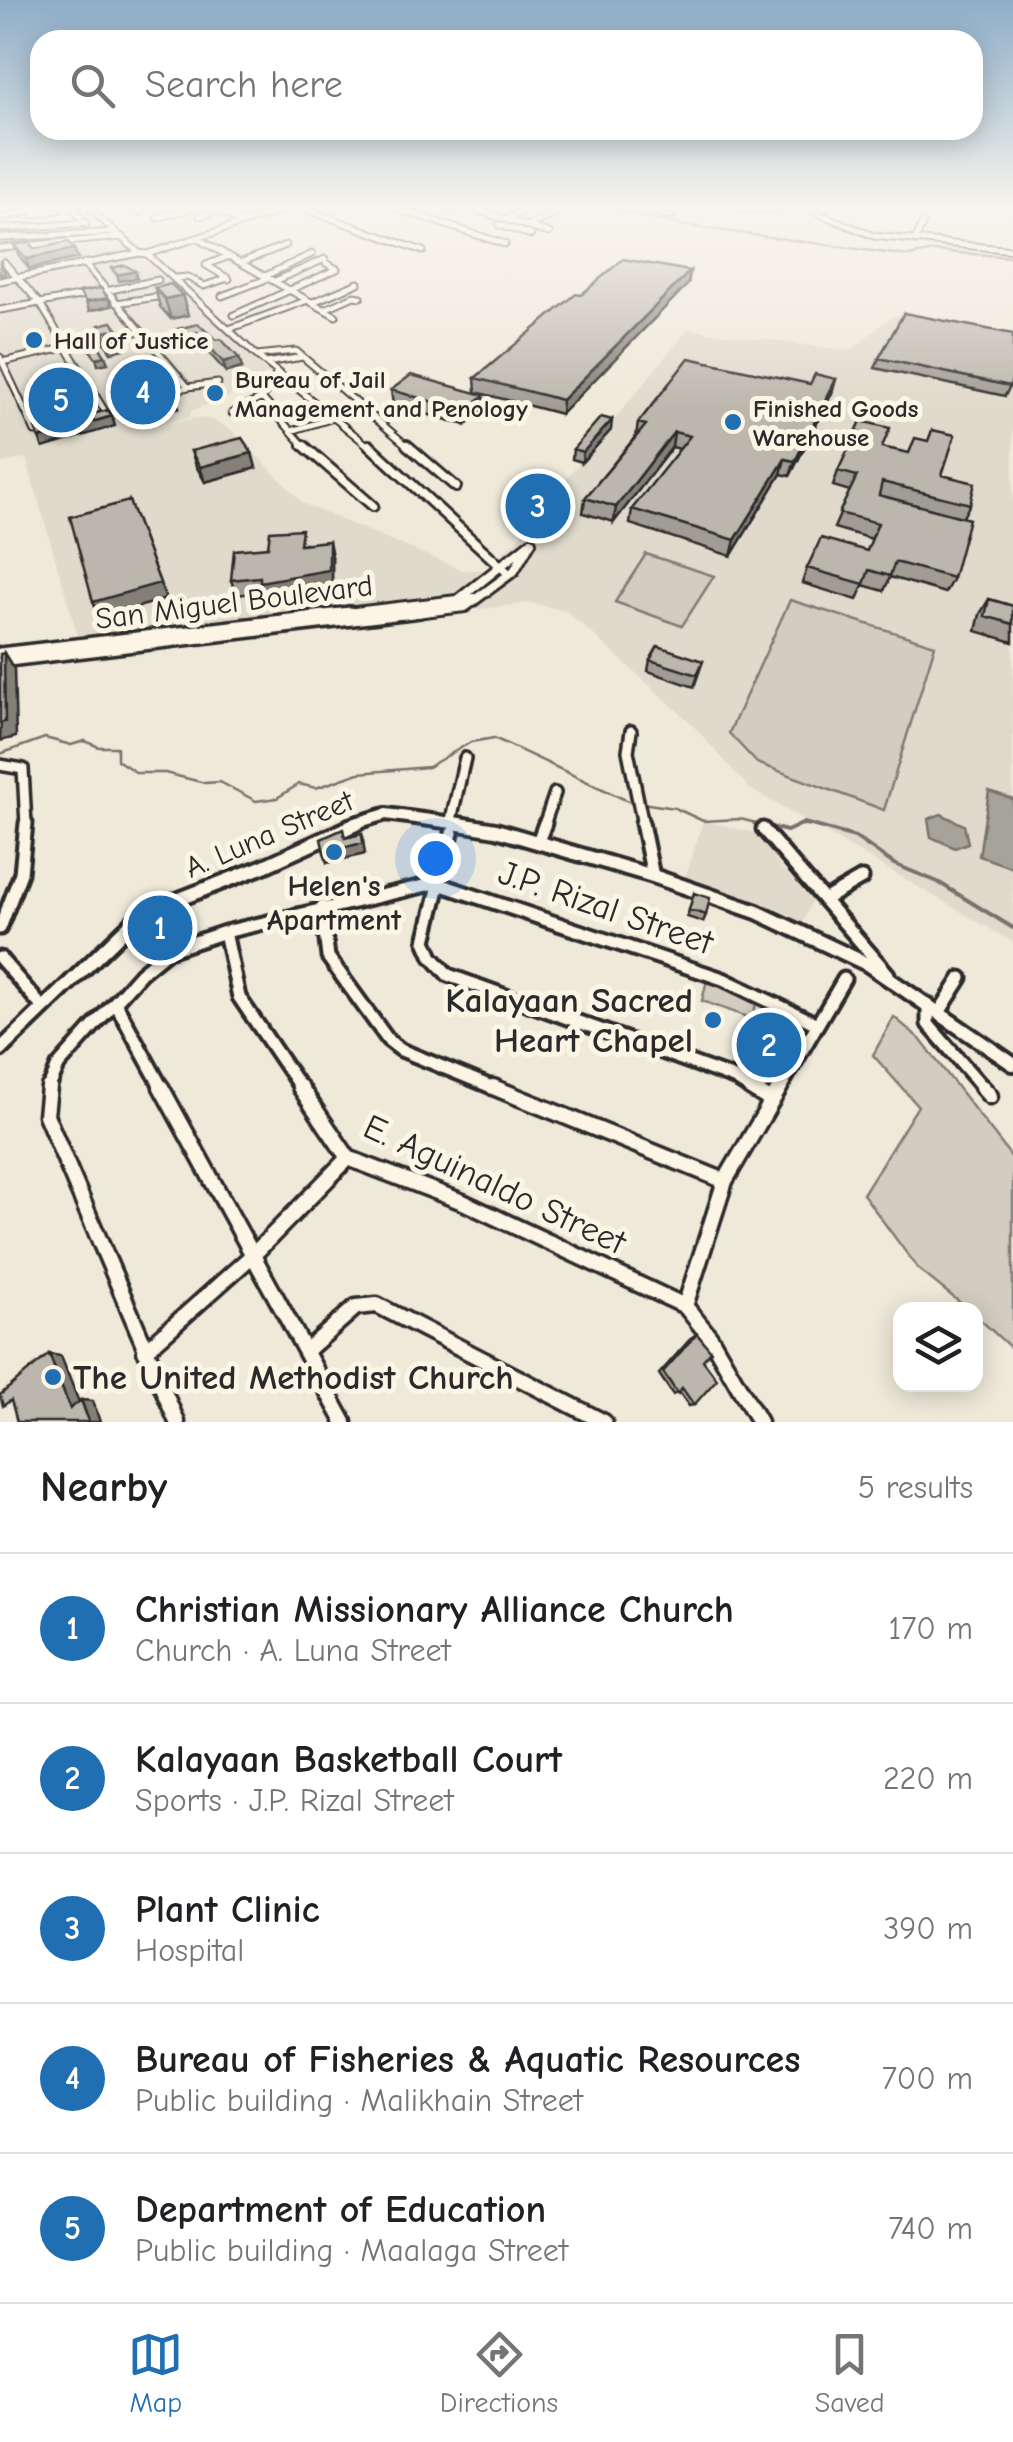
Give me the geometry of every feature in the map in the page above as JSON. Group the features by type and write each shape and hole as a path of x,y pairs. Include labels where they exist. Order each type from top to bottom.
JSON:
{"street":[{"path":"0,281 26,275"},
{"path":"94,275 188,388"},
{"path":"173,277 178,275"},
{"path":"173,277 188,277 204,286 230,280 223,275"},
{"path":"265,275 336,316"},
{"path":"270,278 275,275"},
{"path":"222,296 281,275"},
{"path":"303,275 310,278"},
{"path":"234,314 325,275"},
{"path":"18,277 41,305 104,413"},
{"path":"173,277 256,355 336,417 505,570 462,603"},
{"path":"0,310 158,280"},
{"path":"229,330 358,284"},
{"path":"246,286 271,299"},
{"path":"325,309 354,296 361,297"},
{"path":"116,303 157,297"},
{"path":"56,428 37,432 1,359 140,331"},
{"path":"256,355 292,350 304,357 456,487"},
{"path":"266,363 304,357"},
{"path":"232,413 270,392 277,372"},
{"path":"158,396 218,383"},
{"path":"262,398 318,461 337,472 373,506"},
{"path":"87,420 118,408"},
{"path":"302,416 326,409"},
{"path":"291,431 336,417"},
{"name":"San Miguel Boulevard","path":"282,624 450,608 474,598 505,570"},
{"name":"San Miguel Boulevard","path":"0,653 462,603"},
{"name":"San Miguel Boulevard","path":"0,662 37,652"},
{"path":"631,731 628,752 634,792 653,876"},
{"path":"465,758 425,941 432,957 448,975 734,1078 770,1100"},
{"path":"0,764 22,769 27,795 13,910 0,928"},
{"path":"538,842 555,794"},
{"name":"A. Luna Street","path":"0,1050 132,921 153,908 264,866 368,818 402,814 538,842 757,912 834,946 893,980 1013,1064"},
{"path":"762,829 893,980"},
{"path":"824,900 862,878"},
{"name":"J.P. Rizal Street","path":"177,1422 46,1114 47,1092 58,1066 160,957 226,932 384,890 436,884 723,979 818,1024"},
{"path":"322,907 328,957 388,1040 401,1050 724,1180"},
{"name":"E. Aguinaldo Street","path":"226,932 239,997 348,1158 464,1202 685,1306"},
{"path":"0,958 43,1008"},
{"path":"960,978 934,1008 928,1024 990,1096"},
{"path":"759,1422 710,1337 685,1306 724,1180 844,979"},
{"path":"116,1004 344,1422"},
{"path":"145,1351 254,1253 348,1158"},
{"path":"306,1351 356,1308 377,1305 604,1422"}],"shaded area":[{"path":"0,275 163,275 275,369 229,396 191,411 190,417 132,432 194,418 213,420 232,430 304,504 462,570 484,570 515,542 688,329 850,351 894,315 1013,337 1013,942 749,788 690,722 567,611 530,603 0,666 0,646 78,637 26,458 0,464"},
{"path":"646,554 714,576 682,626 615,602"},
{"path":"790,600 935,645 884,810 757,763 729,733"},
{"path":"989,791 1013,799 1013,868 979,856"},
{"path":"941,814 964,825 968,843 955,848 931,837 928,819"},
{"path":"703,821 753,832 774,854 772,857 812,901 800,929 684,882"},
{"path":"707,980 757,997 753,1019 702,1001"},
{"path":"772,1013 794,1029 766,1078 743,1061"},
{"path":"894,1017 920,1039 1013,1159 1013,1350 983,1322 983,1302 959,1302 918,1269 863,1194 918,1106 873,1055"}],"building":[{"path":"604,275 686,275 562,400 475,378 576,294 581,295"},
{"path":"171,284 182,295 165,299 155,288"},
{"path":"101,288 108,298 86,302 79,292"},
{"path":"904,313 1013,334 1010,386 879,358"},
{"path":"112,322 117,329 104,332 99,325"},
{"path":"198,324 216,340 221,339 239,358 223,362 197,332 181,336 174,330"},
{"path":"99,346 105,356 96,358 89,349"},
{"path":"142,354 147,360 135,363 130,357"},
{"path":"689,358 810,384 815,374 836,379 795,461 785,459 735,540 632,509 690,436 674,432 616,507 585,498 646,425 638,423"},
{"path":"411,375 484,395 466,411 391,390"},
{"path":"171,390 176,397 125,410 120,403"},
{"path":"108,410 112,416 39,438 35,428"},
{"path":"601,417 612,420 583,452 573,449"},
{"path":"861,421 890,428 882,447 909,453 915,438 928,441 932,430 955,435 942,475 975,483 970,504 882,482 879,495 969,519 953,578 895,562 890,576 869,570 864,584 807,568 821,538 867,551 878,523 839,513 857,476 838,471"},
{"path":"242,438 252,453 200,467 191,451"},
{"path":"540,490 550,493 537,507 527,503"},
{"path":"129,501 160,583 93,602 70,517"},
{"path":"302,529 300,544 329,541 329,570 260,582 260,577 231,580 234,550 268,547 270,531"},
{"path":"989,599 1013,606 1013,624 985,616"},
{"path":"658,646 703,661 697,675 650,660"},
{"path":"4,653 5,722 0,723 0,654"},
{"path":"343,829 345,838 362,834 363,843 324,852 321,839"},
{"path":"694,893 710,898 706,915 689,910"},
{"path":"162,908 167,932 149,939 144,915"},
{"path":"697,1334 711,1351 703,1360 717,1379 694,1405 682,1388 678,1394 663,1372"},
{"name":"The United Methodist Church","path":"49,1354 70,1409 81,1400 89,1422 17,1422 11,1400 3,1406 0,1395"}],"waterway":[{"path":"0,754 45,738 71,745 85,741 99,747 117,747 117,760 137,773 165,773 205,783 220,782 256,801 277,798 299,784 316,788 359,773 428,767 471,742 494,738 628,801 675,808 703,821 740,819 764,825"},
{"path":"754,823 787,831 804,823 855,837 894,864 938,882 1013,928"},
{"path":"800,825 811,825"}],"place":[{"name":"Hall of Justice","path":"34,340"},
{"name":"Bureau of Fisheries & Aquatic Resources","path":"143,392"},
{"name":"Bureau of Jail Management and Penology","path":"215,393"},
{"name":"Department of Education","path":"61,400"},
{"name":"Finished Goods Warehouse","path":"733,422"},
{"name":"Plant Clinic","path":"538,506"},
{"name":"Helen's Apartment","path":"334,852"},
{"name":"Christian Missionary Alliance Church","path":"160,928"},
{"name":"Kalayaan Sacred Heart Chapel","path":"713,1020"},
{"name":"Kalayaan Basketball Court","path":"769,1045"},
{"name":"The United Methodist Church","path":"53,1377"}]}
